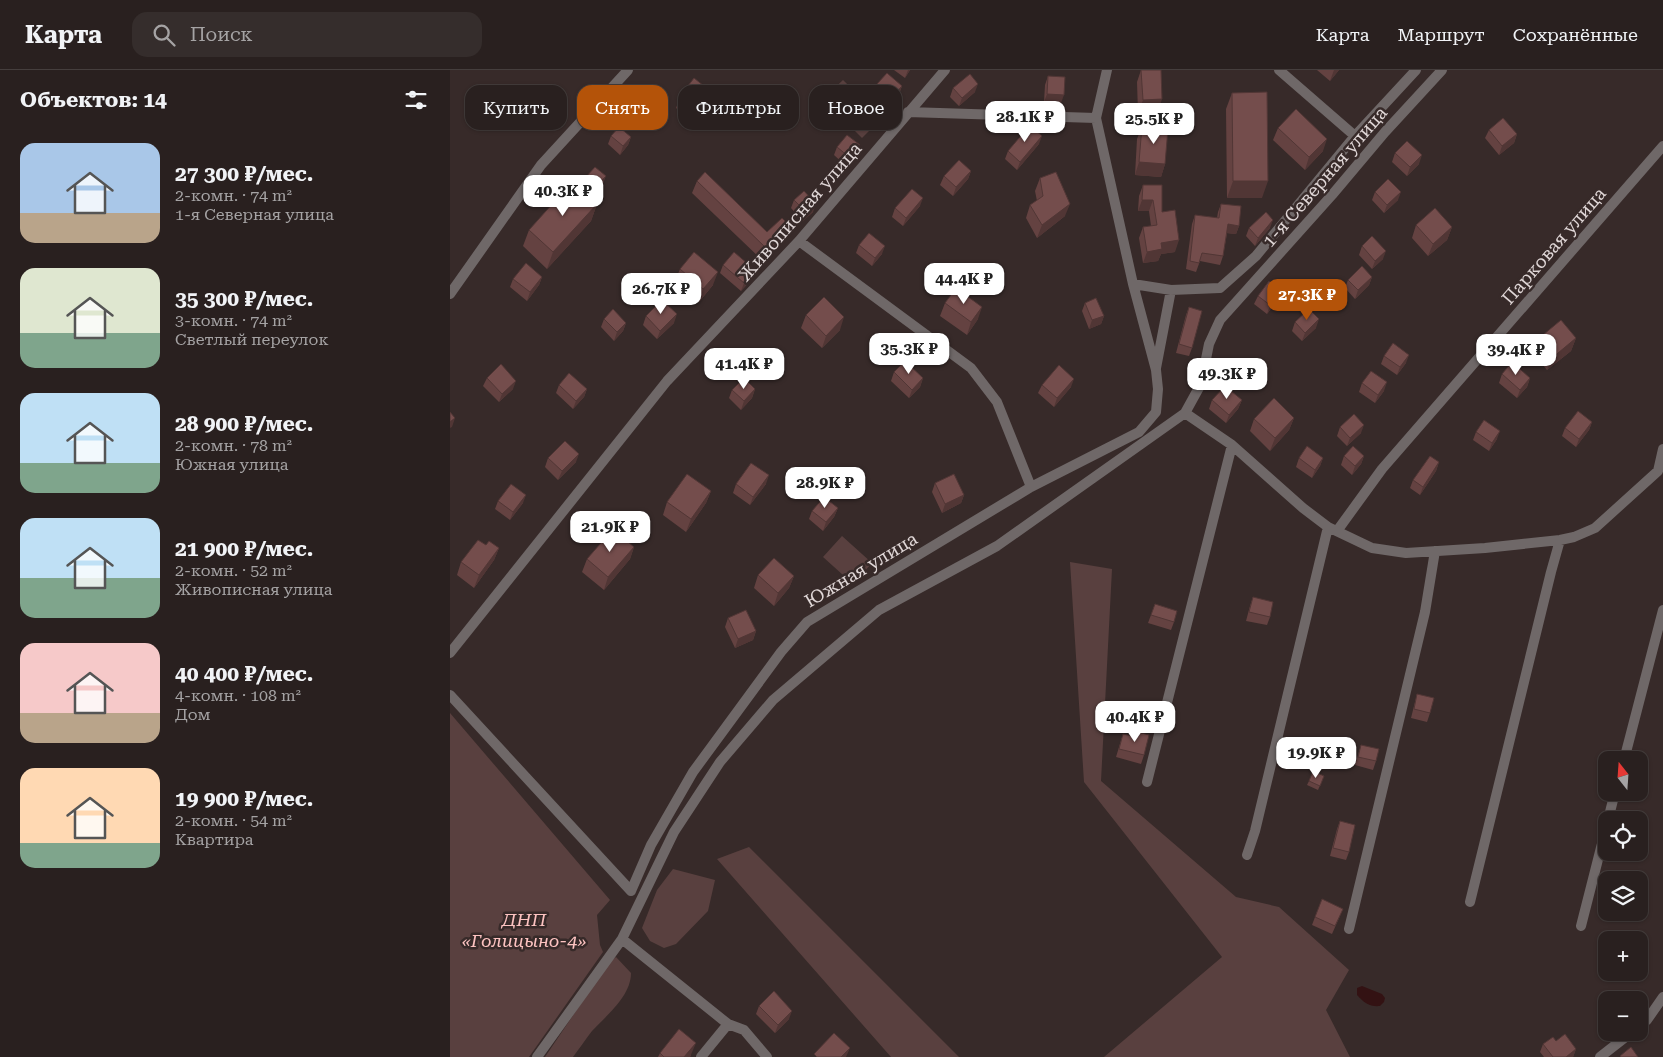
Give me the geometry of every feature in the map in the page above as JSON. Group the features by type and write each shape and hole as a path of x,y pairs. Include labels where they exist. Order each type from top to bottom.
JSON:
{"street":[{"path":"450,294 542,165 628,70"},
{"name":"Живописная улица","path":"450,653 667,381 799,241 944,70"},
{"path":"1107,70 1096,118 1133,284 1156,370"},
{"path":"1279,70 1355,136"},
{"path":"1133,284 1171,290 1220,288 1256,256 1355,136 1416,70"},
{"name":"1-я Северная улица","path":"1185,413 1201,384 1209,344 1220,320 1442,70"},
{"path":"908,112 1096,118"},
{"name":"Парковая улица","path":"1333,529 1382,469 1663,146"},
{"path":"799,241 971,368 997,402 1031,487"},
{"path":"1156,370 1171,290"},
{"name":"Южная улица","path":"450,696 630,891 651,844 693,772 781,652 807,622 1031,487 1139,432 1156,412 1158,389 1156,370"},
{"path":"537,1057 622,939 674,832 720,762 773,700 879,610 997,546 1185,413 1232,445 1303,508 1333,529 1372,548 1406,553 1486,548 1574,537 1596,528 1661,472 1663,449"},
{"path":"1147,782 1232,445"},
{"path":"1247,855 1255,831 1333,529"},
{"path":"1470,902 1504,756 1550,572 1560,540"},
{"path":"1349,928 1425,612 1435,551"},
{"path":"1626,751 1663,610"},
{"path":"1581,926 1598,859"},
{"path":"622,939 728,1024 744,1030 767,1057"},
{"path":"1648,1020 1663,997"},
{"path":"701,1057 728,1024"},
{"path":"1600,1057 1620,1041"}],"green space":[{"path":"843,80 848,85 838,85"},
{"path":"854,130 870,130 862,138"},
{"path":"842,536 872,563 853,584 823,557"},
{"path":"1070,562 1112,569 1101,781 1236,897 1279,907 1349,970 1326,1010 1350,1057 1104,1057 1222,957 1084,782"},
{"name":"ДНП «Голицыно-4»","path":"450,713 610,900 597,915 600,945 603,952 529,1057 450,1057"},
{"path":"749,847 959,1057 891,1057 717,859"},
{"path":"673,869 715,880 708,911 676,944 664,948 650,941 642,928 657,890"},
{"path":"616,957 631,973 627,990 623,997 592,1031 573,1057 545,1057 609,962"}],"shaded area":[{"path":"1362,986 1382,994 1385,998 1384,1002 1380,1006 1376,1006 1365,1002 1357,995 1357,988"}],"building":[{"path":"1141,70 1161,70 1162,99 1143,100"},
{"path":"887,73 901,85 878,85 877,84"},
{"path":"970,74 978,84 962,98 953,88"},
{"path":"1048,76 1065,77 1064,95 1047,94"},
{"path":"694,78 703,85 689,85"},
{"path":"1267,92 1268,181 1233,181 1232,93"},
{"path":"1296,109 1327,139 1309,157 1278,128"},
{"path":"1503,118 1517,134 1502,146 1489,130"},
{"path":"1030,125 1042,136 1020,162 1008,151"},
{"path":"1142,126 1168,128 1165,164 1139,162"},
{"path":"616,130 623,130 631,137 623,146 611,136"},
{"path":"847,135 860,145 849,157 837,147"},
{"path":"1407,141 1422,155 1410,167 1395,153"},
{"path":"959,160 971,171 956,187 944,176"},
{"path":"595,167 606,176 596,187 585,178"},
{"path":"705,172 767,232 782,218 790,226 766,248 697,181"},
{"path":"1056,172 1070,204 1042,225 1030,205 1043,196 1040,178"},
{"path":"1388,179 1401,192 1387,205 1375,192"},
{"path":"572,182 597,204 553,252 529,230"},
{"path":"1143,185 1162,185 1162,212 1175,210 1179,240 1161,243 1162,249 1147,252 1143,227 1157,225 1153,200 1142,200"},
{"path":"912,189 923,198 906,218 895,208"},
{"path":"804,191 816,204 806,212 794,200"},
{"path":"1221,204 1241,206 1239,226 1228,224 1223,256 1202,253 1199,263 1190,261 1195,215 1219,218"},
{"path":"1435,208 1452,227 1433,244 1416,225"},
{"path":"1266,212 1273,220 1258,238 1249,228"},
{"path":"869,233 885,246 875,258 859,245"},
{"path":"1372,236 1386,251 1375,261 1362,246"},
{"path":"694,252 718,272 703,289 680,269"},
{"path":"734,252 755,270 744,283 723,265"},
{"path":"526,263 542,277 530,292 513,279"},
{"path":"1362,266 1372,277 1358,290 1348,280"},
{"path":"1269,281 1281,291 1270,305 1258,296"},
{"path":"956,288 982,307 971,322 945,303"},
{"path":"824,297 844,317 826,336 806,315"},
{"path":"1096,298 1104,316 1092,320 1085,303"},
{"path":"662,300 677,314 660,331 646,316"},
{"path":"1189,307 1202,311 1192,348 1179,344"},
{"path":"613,309 626,323 617,332 604,319"},
{"path":"1309,309 1319,319 1305,333 1295,322"},
{"path":"1561,320 1576,338 1552,358 1537,340"},
{"path":"1393,343 1409,355 1400,367 1384,356"},
{"path":"905,361 923,378 912,390 894,372"},
{"path":"1512,362 1530,378 1520,390 1502,374"},
{"path":"501,364 516,381 502,394 487,378"},
{"path":"1059,365 1074,379 1057,398 1042,385"},
{"path":"1371,371 1387,382 1378,395 1362,383"},
{"path":"569,373 587,389 576,401 559,385"},
{"path":"744,378 755,389 744,401 732,390"},
{"path":"1225,386 1242,400 1229,415 1212,400"},
{"path":"1274,398 1294,418 1275,438 1254,419"},
{"path":"1578,411 1592,422 1579,439 1565,428"},
{"path":"450,412 455,418 450,422"},
{"path":"1354,414 1364,425 1350,438 1340,427"},
{"path":"1484,420 1500,431 1492,443 1476,432"},
{"path":"565,441 579,454 562,471 548,458"},
{"path":"1307,446 1323,458 1315,470 1299,458"},
{"path":"1353,446 1364,456 1355,466 1344,456"},
{"path":"1430,456 1439,462 1423,487 1413,480"},
{"path":"751,463 769,475 753,497 736,484"},
{"path":"687,474 711,491 691,519 667,502"},
{"path":"954,474 964,495 945,504 935,483"},
{"path":"511,484 526,495 513,512 498,501"},
{"path":"824,497 838,508 826,522 812,511"},
{"path":"613,529 634,547 608,577 587,559"},
{"path":"478,540 486,545 489,541 499,548 479,575 461,562"},
{"path":"774,558 794,576 778,593 758,575"},
{"path":"1253,597 1273,602 1270,617 1249,612"},
{"path":"1155,604 1177,611 1174,622 1151,615"},
{"path":"746,610 756,631 738,639 728,618"},
{"path":"1417,694 1434,698 1430,713 1414,709"},
{"path":"1138,732 1149,735 1144,755 1119,749 1123,734 1137,737"},
{"path":"1361,745 1379,749 1376,761 1358,757"},
{"path":"1313,771 1324,776 1320,786 1309,781"},
{"path":"1340,821 1355,825 1349,852 1333,848"},
{"path":"1322,899 1343,909 1335,926 1315,917"},
{"path":"774,991 792,1011 778,1025 759,1006"},
{"path":"679,1029 696,1043 684,1057 664,1057 660,1053"},
{"path":"834,1033 850,1048 841,1057 817,1057 814,1054"},
{"path":"1565,1034 1576,1049 1566,1057 1553,1057 1543,1044 1553,1037 1556,1041"},
{"path":"1631,1047 1638,1057 1620,1056"}]}
